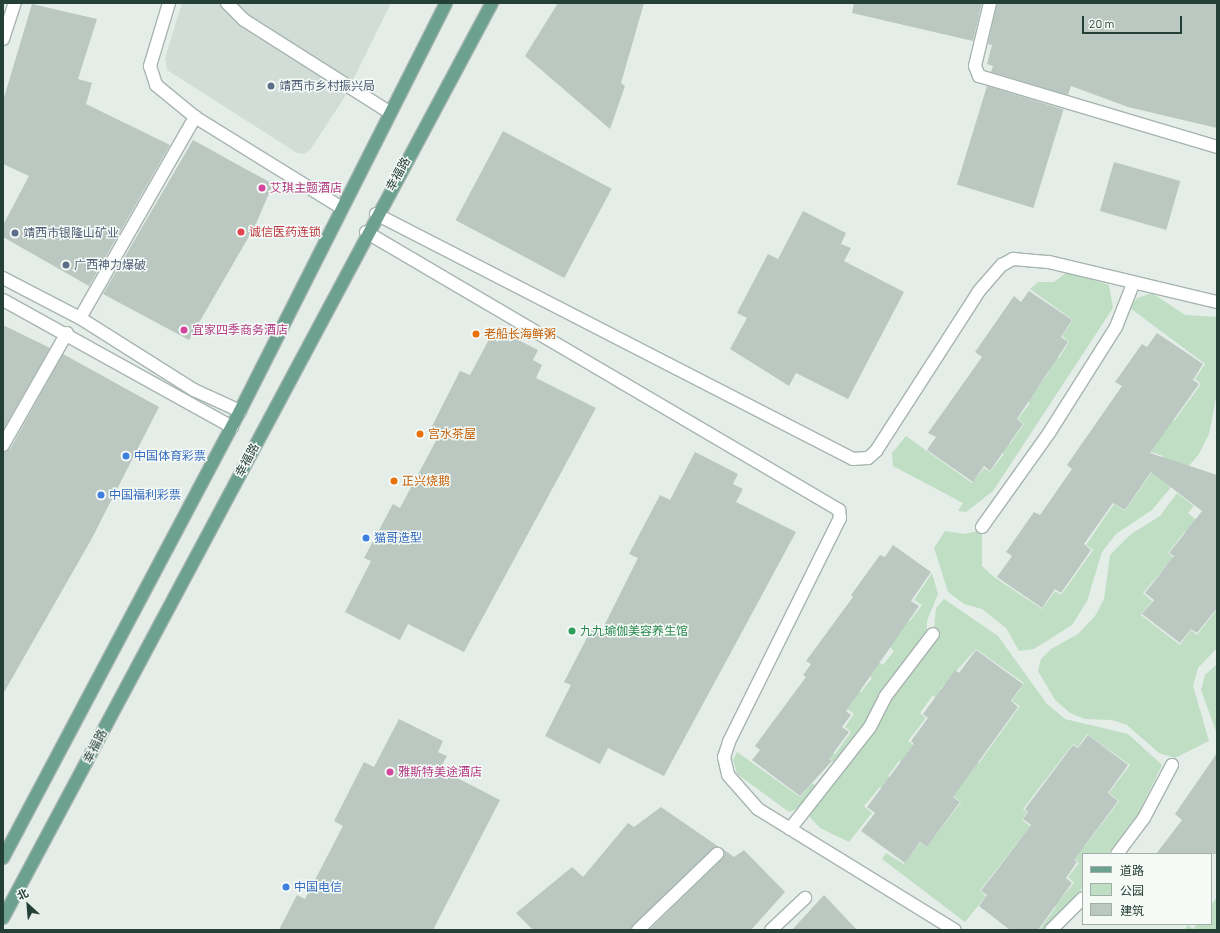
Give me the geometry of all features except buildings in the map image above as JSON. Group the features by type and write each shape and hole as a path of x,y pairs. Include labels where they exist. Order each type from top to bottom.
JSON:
{"main road":[{"path":"3,858 232,427 389,112 446,3"},
{"name":"幸福路","path":"3,918 366,232 492,3"}],"street":[{"path":"3,39 15,3"},
{"path":"169,3 150,66 156,85 195,117 342,208"},
{"path":"227,3 244,20 389,112"},
{"path":"990,3 975,66 979,76 1217,147"},
{"path":"80,318 195,117"},
{"path":"376,214 853,460 868,458 876,450 979,291 1002,265 1013,259 1031,258 1133,284 1217,302"},
{"path":"366,232 839,510 840,518 724,757 728,774 737,788 758,808 955,930"},
{"path":"3,278 80,318 194,390 240,411"},
{"path":"982,527 1049,433 1116,327 1133,284"},
{"path":"3,300 67,333 232,427"},
{"path":"3,445 67,333"},
{"path":"790,829 870,727 885,697 933,634"},
{"path":"1118,853 1144,818 1172,765"},
{"path":"638,930 717,854"},
{"path":"771,930 805,898"},
{"path":"1051,930 1082,899"}],"shaded area":[{"name":"靖西市乡村振兴局","path":"182,3 391,3 344,98 310,150 304,154 297,153 167,70 165,58"}],"green space":[{"path":"1067,272 1109,285 1113,308 993,491 966,512 958,511 963,503 893,466 892,453 906,436 972,483 984,468 990,472 1004,454 997,449 1004,440 1010,444 1024,424 1018,419 1030,403 1021,397 1037,389 1049,372 1042,367 1051,354 1059,358 1069,342 1062,336 1073,320 1030,289 1038,282 1054,282"},
{"path":"1152,293 1185,315 1217,317 1217,392 1209,434 1199,454 1152,510 1116,534 1102,552 1087,601 1072,625 1034,649 1019,651 1006,628 982,609 964,604 948,592 934,548 945,531 964,534 982,530 982,566 994,577 1042,609 1055,591 1061,595 1093,550 1086,545 1114,504 1125,511 1163,456 1151,452 1166,416 1174,421 1201,384 1195,379 1205,364 1130,308 1137,298"},
{"path":"1177,493 1194,506 1188,513 1204,526 1189,535 1185,531 1168,553 1175,559 1169,567 1166,566 1143,593 1152,601 1141,615 1180,645 1191,630 1197,635 1217,609 1217,648 1198,668 1193,686 1209,741 1175,758 1159,753 1127,725 1112,720 1085,719 1070,713 1055,700 1038,671 1041,659 1051,649 1078,634 1095,616 1104,599 1110,555 1131,534 1160,516"},
{"path":"932,573 938,594 927,621 927,635 878,709 802,807 789,812 737,774 733,760 737,752 800,797 812,783 815,785 833,762 827,756 830,751 835,754 851,732 845,727 854,714 843,706 856,689 861,692 872,678 865,673 874,660 883,665 894,651 886,644 904,618 909,622 922,605 914,600"},
{"path":"944,599 998,636 1047,704 1065,719 1128,734 1162,765 1138,814 1109,853 1082,853 1082,888 1045,930 1039,930 1056,907 1049,903 1053,898 1059,901 1074,883 1068,877 1079,863 1068,854 1085,846 1119,801 1109,793 1130,765 1087,734 1078,747 1073,744 1023,809 1027,812 1022,820 1030,826 980,891 986,896 965,922 882,859 886,853 904,864 920,843 927,847 961,802 953,796 968,755 979,763 1020,706 1012,701 1024,683 976,649 940,689 943,692 937,699 933,695 920,713 926,718 908,741 918,748 905,764 899,761 888,776 893,780 886,790 880,787 864,806 872,813 849,842 820,828 807,814 934,630 936,608"},
{"path":"1217,664 1217,734 1201,690 1205,675"},
{"path":"1217,897 1217,930 1184,930 1188,925 1193,929 1196,925 1212,925 1212,904"}],"place":[{"name":"靖西市乡村振兴局","path":"271,86"},
{"name":"艾琪主题酒店","path":"262,188"},
{"name":"诚信医药连锁","path":"241,232"},
{"name":"靖西市银隆山矿业","path":"15,233"},
{"name":"广西神力爆破","path":"66,265"},
{"name":"宜家四季商务酒店","path":"184,330"},
{"name":"老船长海鲜粥","path":"476,334"},
{"name":"宫水茶屋","path":"420,434"},
{"name":"中国体育彩票","path":"126,456"},
{"name":"正兴烧鹅","path":"394,481"},
{"name":"中国福利彩票","path":"101,495"},
{"name":"猫哥造型","path":"366,538"},
{"name":"九九瑜伽美容养生馆","path":"572,631"},
{"name":"雅斯特美途酒店","path":"390,772"},
{"name":"中国电信","path":"286,887"}]}
